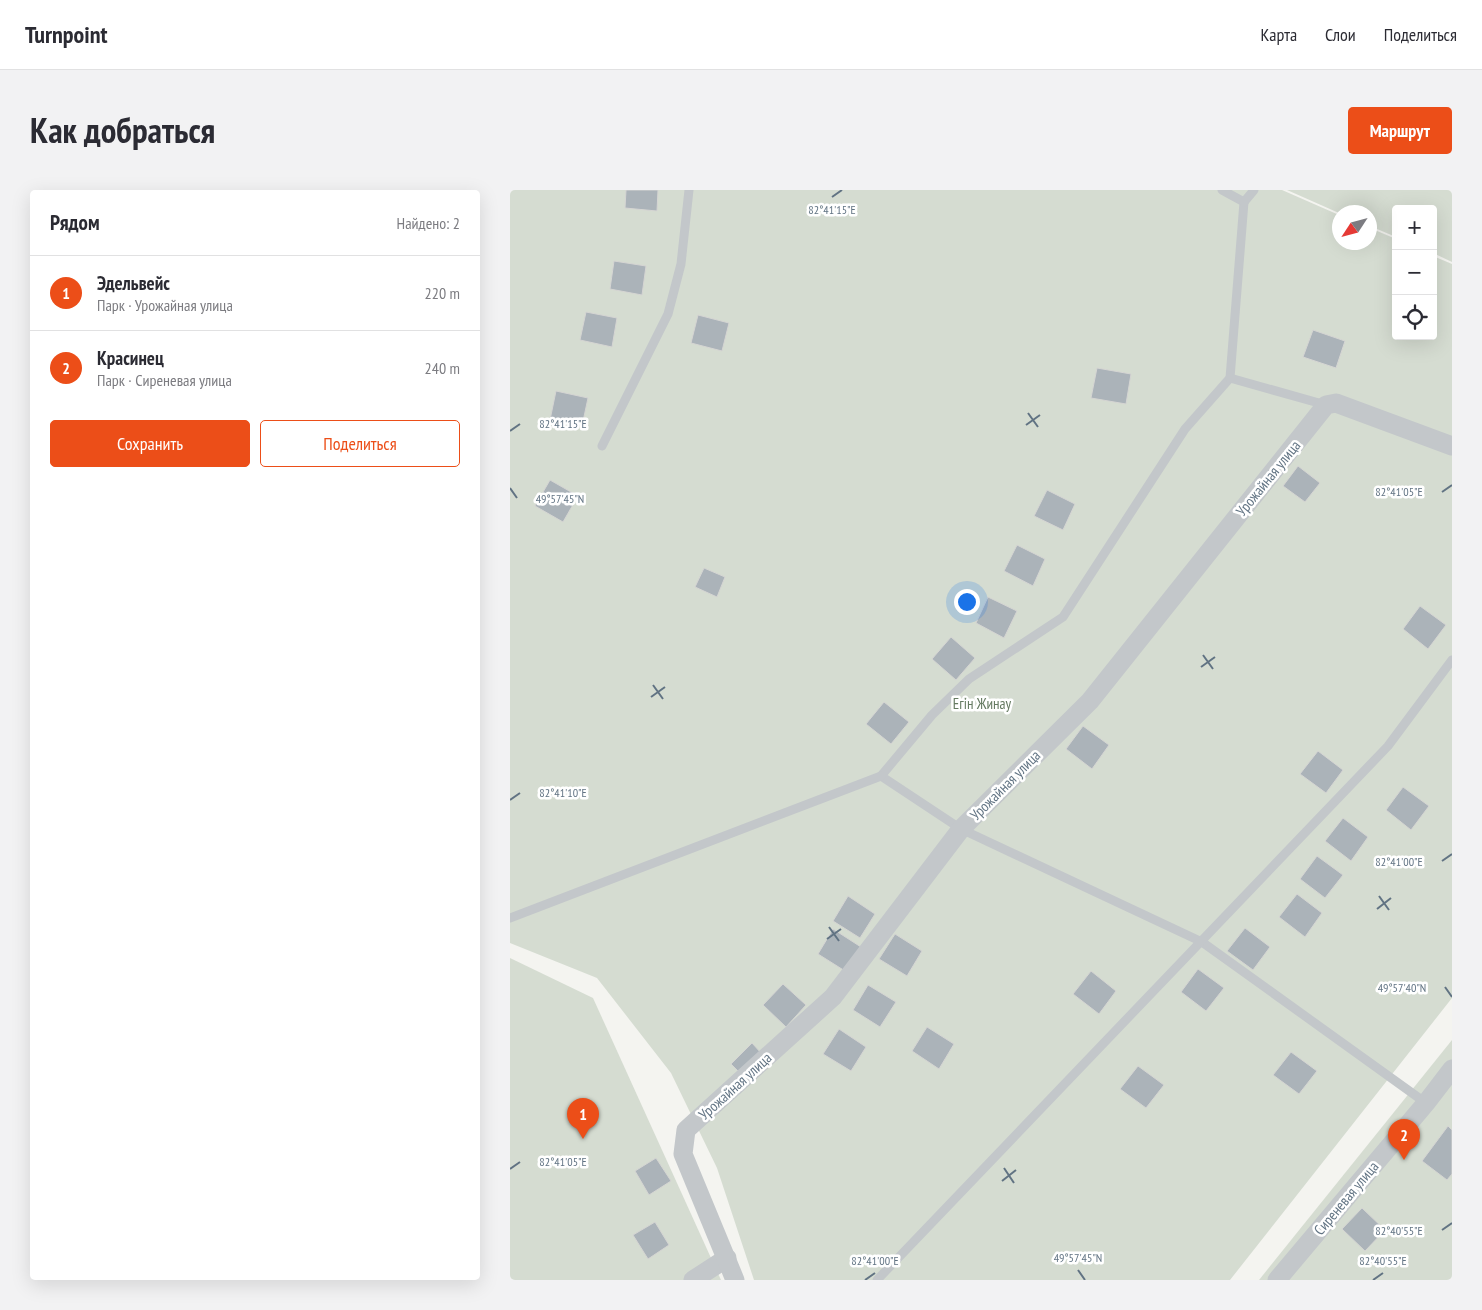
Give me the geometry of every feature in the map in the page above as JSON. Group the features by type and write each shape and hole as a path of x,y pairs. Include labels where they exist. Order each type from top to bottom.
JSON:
{"street":[{"path":"1326,406 1336,403 1452,446"},
{"name":"Урожайная улица","path":"735,1280 683,1154 686,1130 833,997 961,829 1090,701 1326,406"},
{"name":"Сиреневая улица","path":"1277,1280 1426,1103 1452,1069"},
{"path":"693,1280 727,1258"}],"lane":[{"path":"602,446 668,314 682,264 689,190"},
{"path":"1222,190 1244,202"},
{"path":"510,918 881,776 932,715 969,679 1063,616 1185,429 1230,378 1244,202 1254,190"},
{"path":"1230,378 1326,406"},
{"path":"878,1280 1388,746 1452,660"},
{"path":"881,776 961,829 1202,942 1426,1103"}],"green space":[{"name":"Егін Жинау","path":"510,190 1282,190 1332,212 1332,250 1377,250 1377,231 1392,237 1392,340 1437,340 1437,258 1452,264 1452,998 1230,1280 754,1280 717,1168 671,1073 597,978 510,943"},
{"path":"1287,190 1452,190 1452,262 1437,255 1437,205 1392,205 1392,235 1377,229 1377,205 1332,205 1332,210"},
{"path":"510,958 593,998 721,1280 510,1280"},
{"path":"1452,1040 1452,1280 1259,1280"}],"building":[{"path":"626,190 658,190 657,211 625,208"},
{"path":"614,261 646,266 642,295 610,289"},
{"path":"586,312 617,318 612,347 580,340"},
{"path":"698,315 729,323 722,351 691,343"},
{"path":"1313,330 1345,341 1336,368 1303,357"},
{"path":"1097,368 1131,374 1126,404 1091,398"},
{"path":"556,391 588,398 582,426 550,420"},
{"path":"1298,466 1320,483 1305,502 1283,486"},
{"path":"550,480 578,496 563,522 535,506"},
{"path":"1047,490 1075,504 1063,530 1034,516"},
{"path":"1017,545 1045,559 1033,586 1004,571"},
{"path":"704,568 725,577 717,597 695,587"},
{"path":"988,597 1017,611 1004,638 976,623"},
{"path":"1420,606 1446,625 1428,649 1403,629"},
{"path":"951,637 975,658 956,680 932,659"},
{"path":"884,702 909,722 891,744 866,724"},
{"path":"1083,726 1109,745 1092,769 1066,749"},
{"path":"1318,751 1343,770 1326,793 1300,774"},
{"path":"1403,787 1429,806 1411,830 1386,810"},
{"path":"1343,818 1368,837 1351,861 1325,841"},
{"path":"1317,856 1343,875 1325,898 1300,879"},
{"path":"1297,894 1322,913 1305,937 1279,917"},
{"path":"848,896 875,914 860,938 833,921"},
{"path":"1245,928 1270,947 1253,970 1227,951"},
{"path":"833,929 861,947 845,971 818,954"},
{"path":"895,934 922,951 907,976 879,959"},
{"path":"1198,969 1224,988 1206,1011 1181,992"},
{"path":"1091,971 1116,991 1099,1014 1073,994"},
{"path":"783,984 806,1005 786,1027 763,1005"},
{"path":"868,985 896,1002 880,1027 853,1010"},
{"path":"927,1027 954,1044 939,1069 912,1051"},
{"path":"839,1029 866,1047 851,1071 823,1054"},
{"path":"752,1043 762,1054 741,1074 731,1064"},
{"path":"1291,1052 1317,1071 1299,1094 1273,1075"},
{"path":"1138,1066 1164,1085 1146,1108 1120,1089"},
{"path":"1448,1126 1452,1130 1452,1174 1447,1180 1422,1161"},
{"path":"656,1158 671,1181 649,1195 635,1171"},
{"path":"1362,1208 1385,1230 1365,1251 1342,1229"},
{"path":"655,1222 669,1245 648,1259 633,1235"}],"place":[{"name":"Эдельвейс","path":"583,1139"},
{"name":"Красинец","path":"1404,1160"}]}
